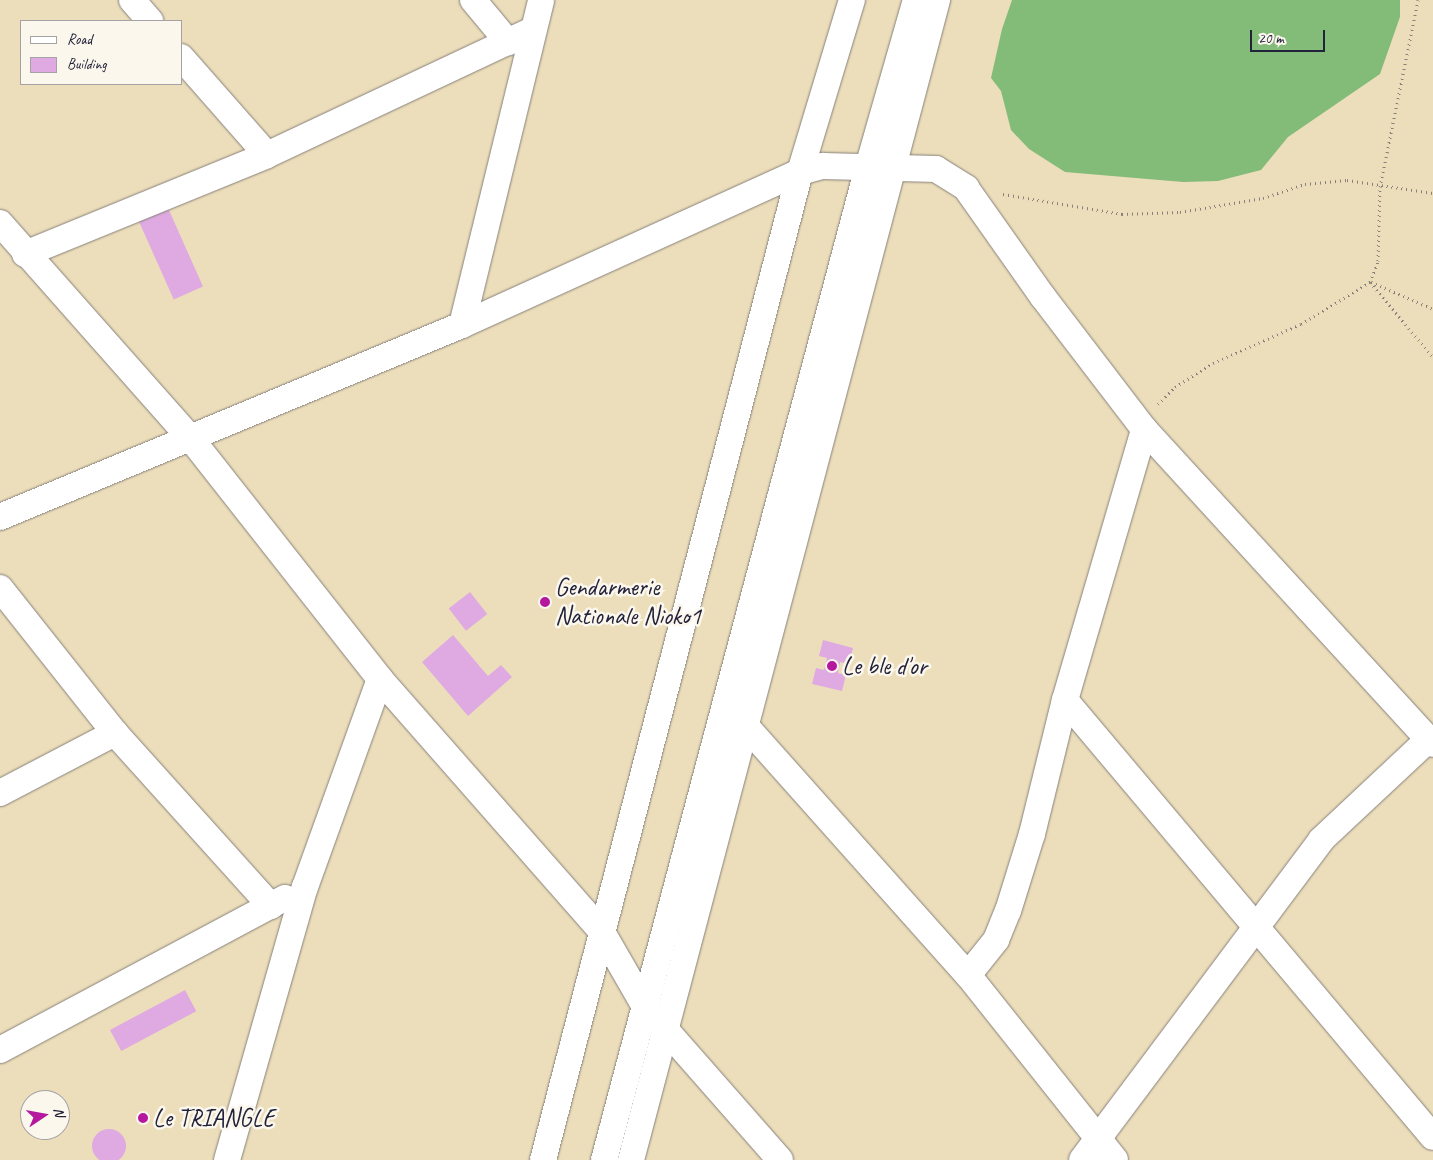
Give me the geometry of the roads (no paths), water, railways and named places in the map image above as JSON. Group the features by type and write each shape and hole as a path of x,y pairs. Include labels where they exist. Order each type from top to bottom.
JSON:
{"street":[{"path":"132,0 149,20"},
{"path":"473,0 508,42"},
{"path":"462,325 541,0"},
{"path":"543,1160 800,172 852,0"},
{"path":"604,1160 868,167 916,0"},
{"path":"631,1160 665,1025 937,0"},
{"path":"25,254 267,155 533,30"},
{"path":"182,58 267,155"},
{"path":"0,517 192,440 462,325 800,172 823,166 936,169 966,188 1043,297 1144,429 1431,741 1321,840 1255,925 1090,1150"},
{"path":"0,223 25,254 192,440 380,679 602,932 644,1005 665,1025 780,1160"},
{"path":"968,975 996,940 1008,911 1032,834 1066,700 1144,429"},
{"path":"0,588 115,733 271,906"},
{"path":"235,1153 305,887 380,679"},
{"path":"1066,700 1433,1137"},
{"path":"745,725 968,975 1090,1150 1115,1160"},
{"path":"0,793 115,733"},
{"path":"0,1050 305,887"}],"place":[{"name":"Gendarmerie Nationale Nioko1","path":"545,602"},
{"name":"Le ble d'or","path":"832,666"},
{"name":"Le TRIANGLE","path":"143,1118"}]}
